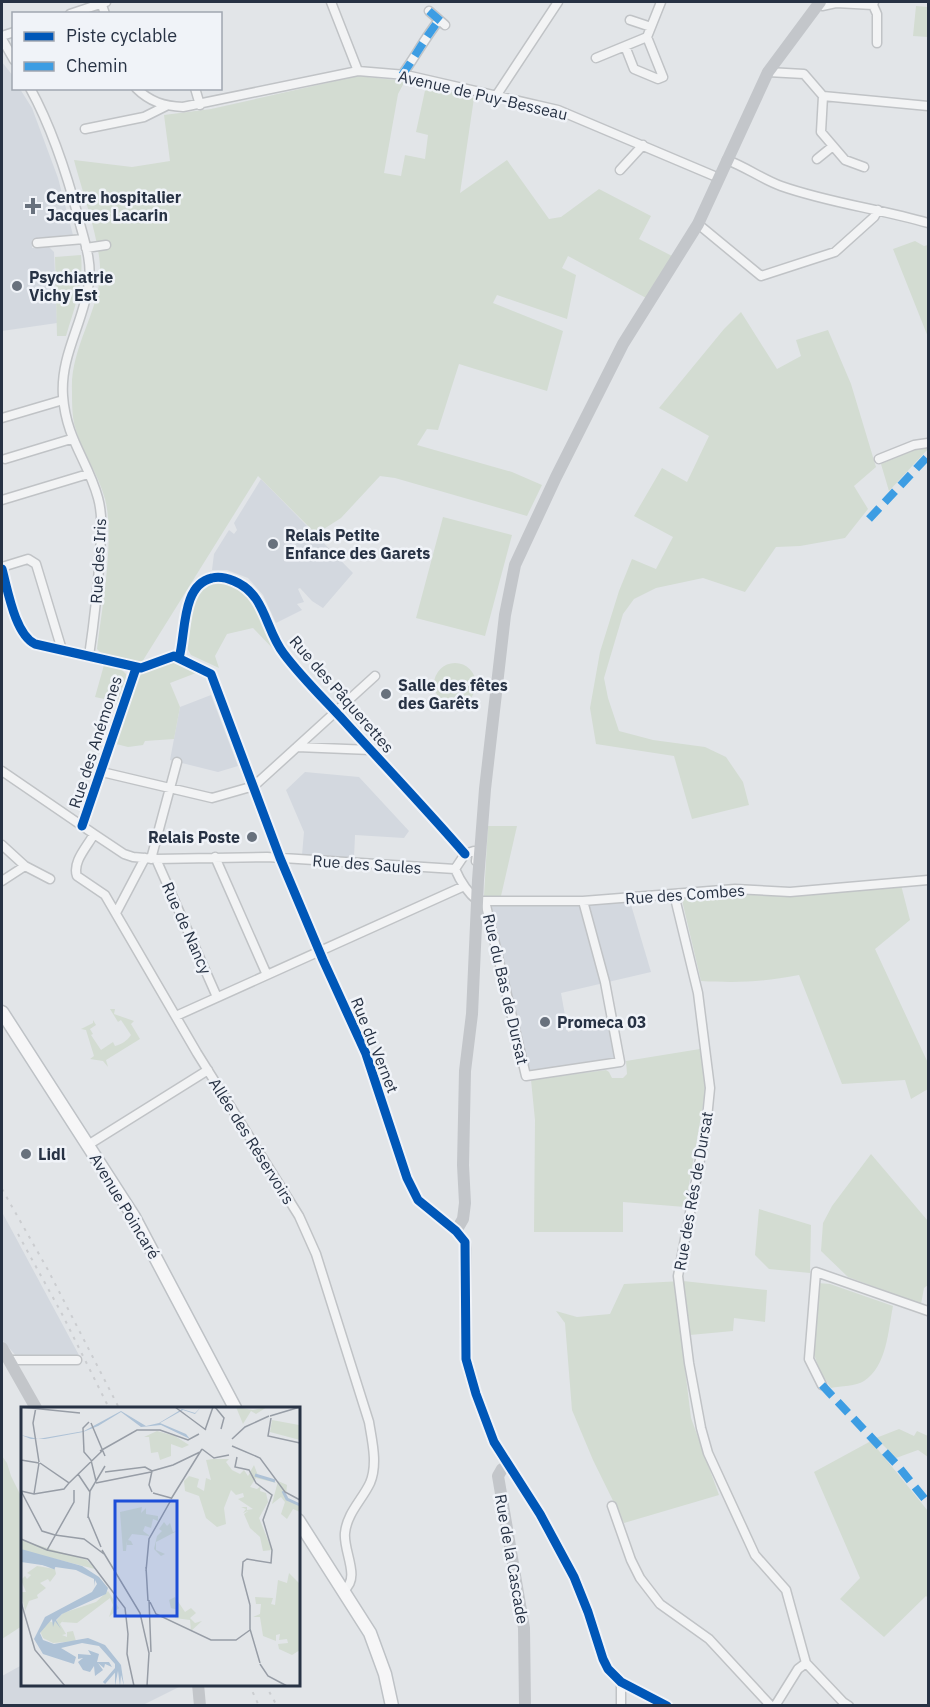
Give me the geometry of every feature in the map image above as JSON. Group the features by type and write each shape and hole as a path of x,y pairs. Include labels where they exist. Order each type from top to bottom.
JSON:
{"main road":[{"path":"667,1706 621,1682 608,1669 582,1595 570,1569 540,1514 494,1442 468,1372 465,1344 466,1249 465,1242 456,1231 463,1219 465,1203 465,1071 469,1036 473,892 505,615 515,565 622,344 698,224 768,72 811,14 828,3"},
{"path":"473,892 470,852 485,789"},
{"name":"Avenue Poincaré","path":"2,1011 145,1235 234,1407"},
{"path":"2,1348 35,1407"},
{"name":"Rue de la Cascade","path":"508,1466 502,1469 498,1476 524,1628 525,1706"},
{"path":"500,1491 516,1478"},
{"path":"300,1523 370,1633 385,1674 392,1706"},
{"path":"198,1686 200,1706"}],"street":[{"path":"76,12 103,2"},
{"path":"331,2 358,71"},
{"path":"496,96 558,2"},
{"path":"626,46 634,69 658,79 663,77 647,37 661,2"},
{"path":"828,3 874,3 877,14 877,43"},
{"path":"402,75 419,52 423,40 442,22 429,11"},
{"path":"630,20 651,27"},
{"path":"596,58 647,37"},
{"path":"2,38 12,56"},
{"name":"Avenue de Puy-Besseau","path":"166,106 200,105 358,71 402,75 558,110 719,178"},
{"path":"768,72 804,74 823,96 928,106"},
{"name":"Rue des Iris","path":"31,90 60,154 85,243 90,271 89,282 62,375 63,400 71,439 98,499 102,529 99,583 89,656"},
{"path":"138,90 151,100 166,106"},
{"path":"196,90 200,105"},
{"path":"823,96 821,132 845,160 864,167"},
{"path":"85,129 144,117 166,106"},
{"path":"620,170 643,145"},
{"path":"817,159 833,146"},
{"path":"728,159 780,186 843,204 928,223"},
{"path":"698,224 760,276 835,252 874,217 878,210"},
{"path":"36,243 106,245"},
{"path":"2,418 63,400"},
{"path":"5,459 71,439"},
{"path":"879,459 914,445 928,443"},
{"path":"2,500 88,474"},
{"path":"62,650 36,564 28,559 2,568 24,635 35,644 136,668 144,668 170,656 179,658"},
{"name":"Rue des Pâquerettes","path":"179,658 189,603 194,590 208,579 225,577 240,584 253,594 262,607 284,654 371,750 470,852"},
{"name":"Rue du Vernet","path":"179,658 211,674 280,858 319,952 366,1054 407,1178 413,1191 428,1209 456,1231"},
{"name":"Rue des Anémones","path":"82,826 136,668"},
{"path":"102,772 212,798 254,786 375,675"},
{"path":"297,747 371,750"},
{"path":"116,913 151,859 177,762"},
{"path":"2,771 124,854 151,859 280,858"},
{"name":"Allée des Réservoirs","path":"94,834 77,863 78,876 105,895 208,1070 299,1216 315,1254 369,1422 374,1462 370,1481 349,1519 345,1532 345,1547 352,1572 351,1583 344,1590"},
{"path":"2,845 25,866 50,879"},
{"path":"454,869 470,852"},
{"path":"215,857 267,975"},
{"name":"Rue des Saules","path":"280,858 454,869"},
{"name":"Rue de Nancy","path":"151,859 217,997"},
{"path":"2,881 25,866"},
{"name":"Rue du Bas de Dursat","path":"454,869 473,892 526,1076 620,1067 605,982 583,901"},
{"name":"Rue des Combes","path":"473,892 583,901 735,889 790,892 928,880"},
{"path":"176,1016 319,952 473,892"},
{"name":"Rue des Rés de Dursat","path":"674,894 698,993 710,1088 678,1276 689,1363 708,1453 756,1555 786,1590 806,1663"},
{"path":"88,1145 208,1070"},
{"path":"822,1385 809,1359 816,1272 928,1311"},
{"path":"9,1360 77,1360"},
{"path":"612,1506 631,1560 640,1578 660,1604 716,1645 773,1706 798,1669 806,1663 849,1706"},
{"path":"621,1682 621,1706"}],"shaded area":[{"path":"916,6 928,7 928,37 913,36"},
{"name":"Centre hospitalier Jacques Lacarin","path":"2,62 12,75 12,90 21,90 32,108 58,178 73,235 32,240 32,248 49,247 54,252 57,323 2,331"},
{"path":"358,76 405,81 398,94 384,173 401,176 405,155 425,159 428,135 416,132 426,86 474,98 460,193 507,160 549,219 561,217 599,189 651,216 639,239 674,257 648,299 568,256 562,268 576,275 567,319 497,295 493,303 563,331 547,391 459,364 438,430 427,429 417,445 512,472 542,485 527,516 395,478 380,476 341,518 316,534 258,476 142,662 102,654 97,649 107,573 108,515 102,489 75,427 72,395 75,361 98,290 100,263 95,234 74,160 132,167 170,161 164,115 211,109"},
{"path":"915,241 924,246 928,245 928,337 893,249"},
{"path":"81,255 82,266 78,296 66,336 57,336 55,257"},
{"path":"741,312 777,369 801,356 796,340 828,330 851,384 876,467 854,486 868,509 845,538 800,546 776,547 745,592 703,578 656,588 634,599 623,614 604,678 619,731 653,740 705,747 726,757 743,782 749,805 692,819 674,756 596,744 590,708 600,652 619,591 632,559 656,569 673,537 634,516 662,468 687,482 709,436 659,408 724,329"},
{"path":"928,447 889,491 881,464 913,449"},
{"name":"Relais Petite Enfance des Garets","path":"261,479 353,573 323,608 312,601 300,588 298,589 304,602 297,604 302,610 276,623 263,595 248,578 227,570 212,570 214,554 229,530 234,534 237,530 234,523"},
{"path":"443,517 512,535 485,636 416,618"},
{"path":"213,582 231,585 251,599 280,656 253,628 227,634 215,656 219,668 191,655 187,648 194,599 204,587"},
{"path":"166,662 172,662 196,673 170,683 180,707 174,739 145,741 143,745 128,747 116,744 139,676"},
{"path":"455,663 470,669 476,684 470,699 455,705 440,699 434,684 440,669"},
{"path":"104,665 121,669 126,674 118,702 95,697"},
{"path":"211,695 238,766 218,772 170,760 180,707"},
{"path":"305,772 359,777 409,831 404,838 355,835 354,858 302,855 304,832 286,790"},
{"path":"488,826 517,826 501,896 484,896"},
{"path":"901,885 910,920 875,949 928,1063 928,1089 911,1099 905,1080 842,1084 799,975 750,981 701,981 681,896 733,891"},
{"path":"629,898 651,972 561,993 568,1032 613,1021 620,1062 526,1076 485,901"},
{"path":"110,1009 115,1009 114,1014 134,1021 131,1024 140,1039 106,1060 108,1067 103,1061 90,1059 94,1056 86,1030 81,1029 93,1023 93,1020 96,1025 90,1029 93,1034 91,1035 101,1050 113,1042 115,1046 124,1042 131,1035 121,1020 118,1022"},
{"path":"700,1049 706,1088 685,1207 623,1202 623,1232 534,1232 535,1120 531,1080 606,1070 612,1078 623,1078 627,1074 626,1061"},
{"path":"871,1154 928,1221 928,1285 924,1288 921,1304 848,1277 821,1251 823,1223 832,1206"},
{"path":"759,1209 811,1225 810,1273 769,1269 755,1255"},
{"path":"2,1212 80,1357 18,1358 2,1340"},
{"path":"683,1281 767,1290 765,1322 734,1318 733,1331 690,1335 685,1303 677,1304 691,1418 719,1495 624,1523 593,1460 572,1410 565,1323 556,1311 577,1317 610,1314 624,1284"},
{"path":"818,1283 830,1284 893,1306 882,1357 872,1374 861,1383 831,1388 820,1371 812,1349"},
{"path":"899,1429 914,1436 917,1431 928,1436 928,1457 918,1450 896,1458 876,1438"},
{"path":"871,1441 928,1511 928,1598 926,1596 884,1637 840,1599 860,1578 814,1472"},
{"path":"2,1456 21,1496 21,1627 2,1639"},
{"path":"21,1666 21,1686 181,1686 143,1705 2,1705 2,1676"}],"railway":[{"path":"2,1189 48,1270 118,1407"},
{"path":"18,1234 62,1314 108,1407"},
{"path":"250,1686 259,1706"},
{"path":"266,1686 277,1706"}],"marked path":[{"path":"429,11 445,25"},
{"path":"402,75 439,20"},
{"path":"869,519 928,456"},
{"path":"822,1385 898,1466 928,1503"}],"cycle path":[{"path":"2,569 17,622 28,639 35,644 141,668 174,656 211,674 280,858 366,1054 407,1178 418,1200 456,1231 465,1242 466,1359 494,1442 540,1514 574,1577 608,1669 621,1682 667,1706"},
{"path":"179,658 186,612 195,590 202,582 217,577 231,580 245,587 259,603 278,645 291,663 465,854"},
{"path":"82,826 136,668"}],"place":[{"name":"Centre hospitalier Jacques Lacarin","path":"33,206"},
{"name":"Psychiatrie Vichy Est","path":"17,286"},
{"name":"Relais Petite Enfance des Garets","path":"273,544"},
{"name":"Salle des fêtes des Garêts","path":"386,694"},
{"name":"Relais Poste","path":"252,837"},
{"name":"Promeca 03","path":"545,1022"},
{"name":"Lidl","path":"26,1154"}]}
